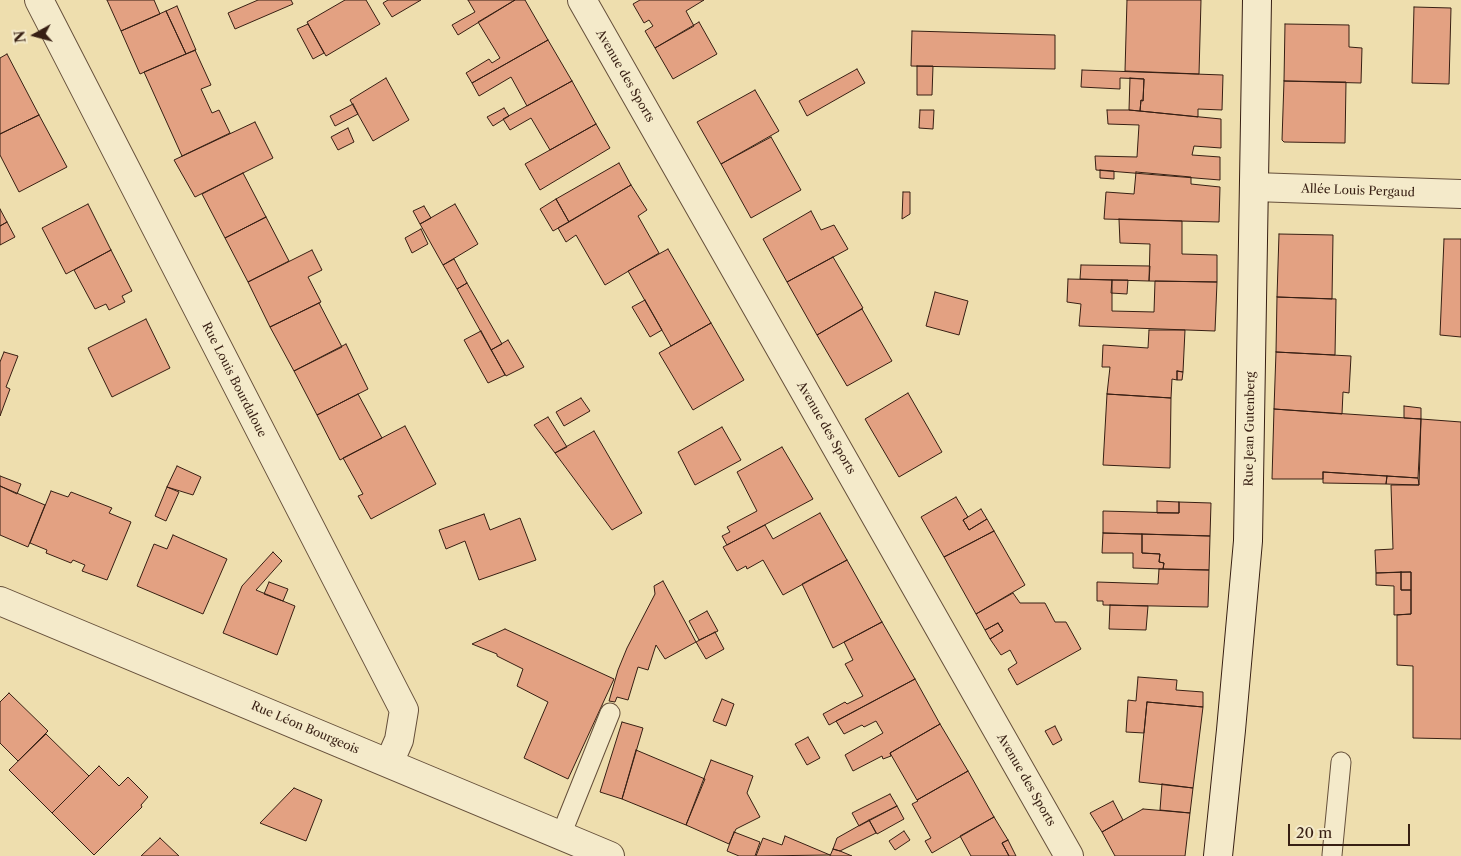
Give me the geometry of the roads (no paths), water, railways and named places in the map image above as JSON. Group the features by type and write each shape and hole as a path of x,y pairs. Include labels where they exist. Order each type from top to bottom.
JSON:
{"street":[{"name":"Rue Louis Bourdaloue","path":"39,0 404,710 399,740 389,763"},
{"name":"Avenue des Sports","path":"582,0 1069,856"},
{"name":"Rue Jean Gutenberg","path":"1218,856 1248,541 1257,0"},
{"name":"Allée Louis Pergaud","path":"1254,187 1461,194"},
{"name":"Rue Léon Bourgeois","path":"0,601 610,856"}],"lane":[{"path":"560,835 610,713"},
{"path":"1332,855 1341,762"}]}
